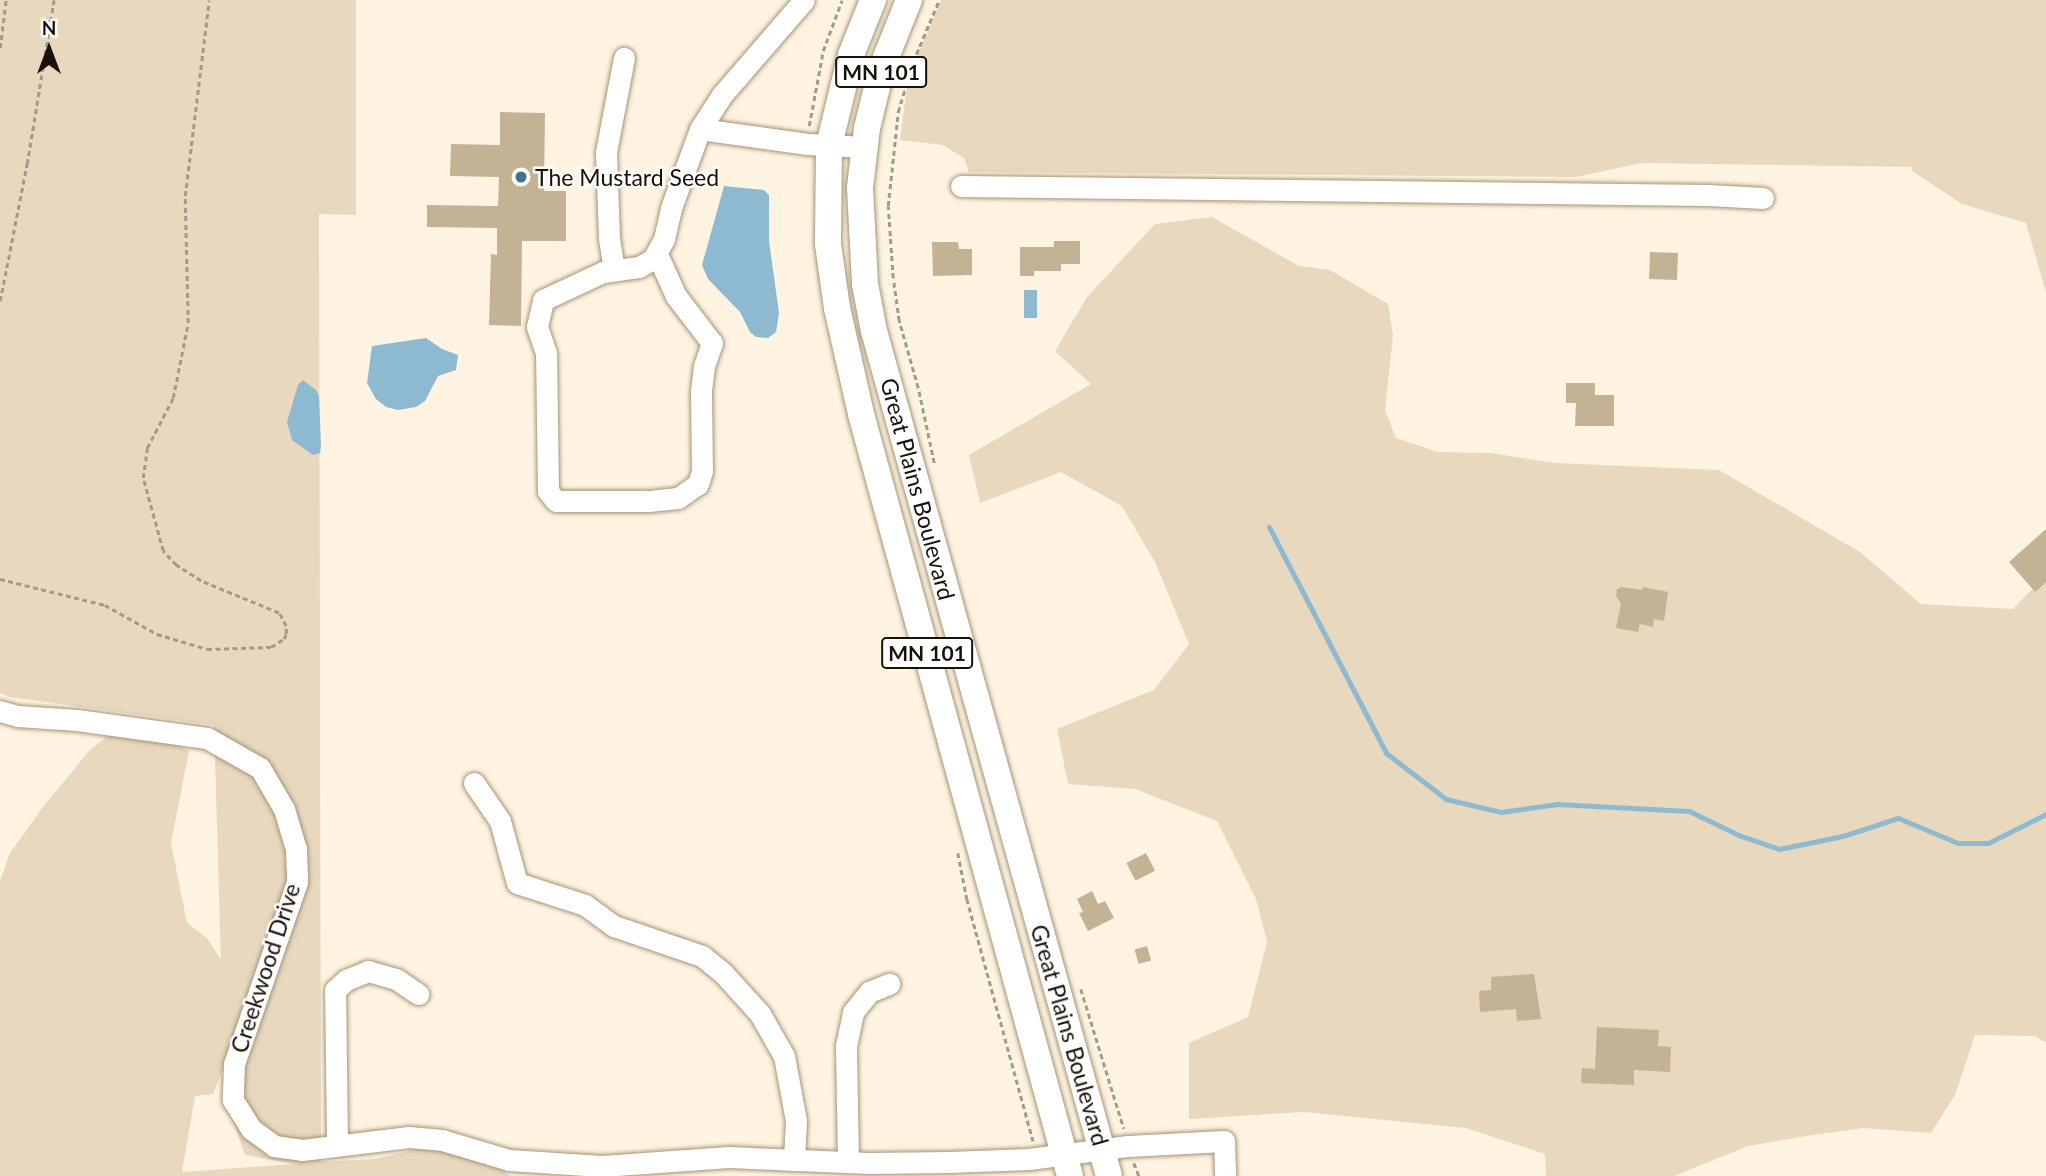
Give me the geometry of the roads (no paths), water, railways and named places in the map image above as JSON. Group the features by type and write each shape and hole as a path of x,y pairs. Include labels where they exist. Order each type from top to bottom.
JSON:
{"main road":[{"name":"Great Plains Boulevard","path":"873,0 848,63 830,145 828,244 844,341 1068,1165"},
{"name":"Great Plains Boulevard","path":"909,0 882,67 864,147 860,188 865,284 874,331 1115,1148 1109,1176"}],"street":[{"path":"657,254 676,296 712,343 704,366 701,392 702,471 698,484 678,498 556,501 548,491 546,353 537,327 537,316 543,300 603,272 639,267 657,254 700,129 722,95 804,0"},
{"path":"614,270 609,238 606,152 624,58"},
{"path":"700,129 864,147"},
{"path":"961,186 1708,195 1763,198"},
{"name":"Creekwood Drive","path":"0,711 18,716 77,720 207,738 260,768 284,809 296,849 296,882 287,918 234,1063 233,1100 251,1129 274,1146 302,1150 409,1137 442,1140 509,1160 602,1171 729,1157 794,1160 853,1167 949,1162 1068,1165 1115,1148 1224,1141 1226,1176"},
{"path":"474,783 500,821 517,883 584,905 614,926 702,956 723,973 760,1014 784,1056 796,1121 794,1160"},
{"path":"337,1144 335,990 346,980 368,971 396,979 418,994"},
{"path":"853,1167 846,1046 853,1012 869,992 889,984"}],"water":[{"path":"724,186 764,190 769,195 769,241 779,313 776,332 768,338 756,337 750,332 740,312 708,279 702,265"},
{"path":"1024,290 1037,290 1037,318 1024,318"},
{"path":"426,338 442,349 458,355 456,370 438,376 425,401 416,407 398,410 386,407 376,399 367,383 372,346"},
{"path":"303,380 316,390 319,396 321,446 320,453 313,455 292,440 287,422 298,385"}],"waterway":[{"path":"1269,527 1386,753 1446,799 1501,812 1557,804 1689,811 1741,836 1779,849 1843,836 1898,818 1958,843 1988,843 2046,814"}],"place":[{"name":"The Mustard Seed","path":"521,177"}]}
